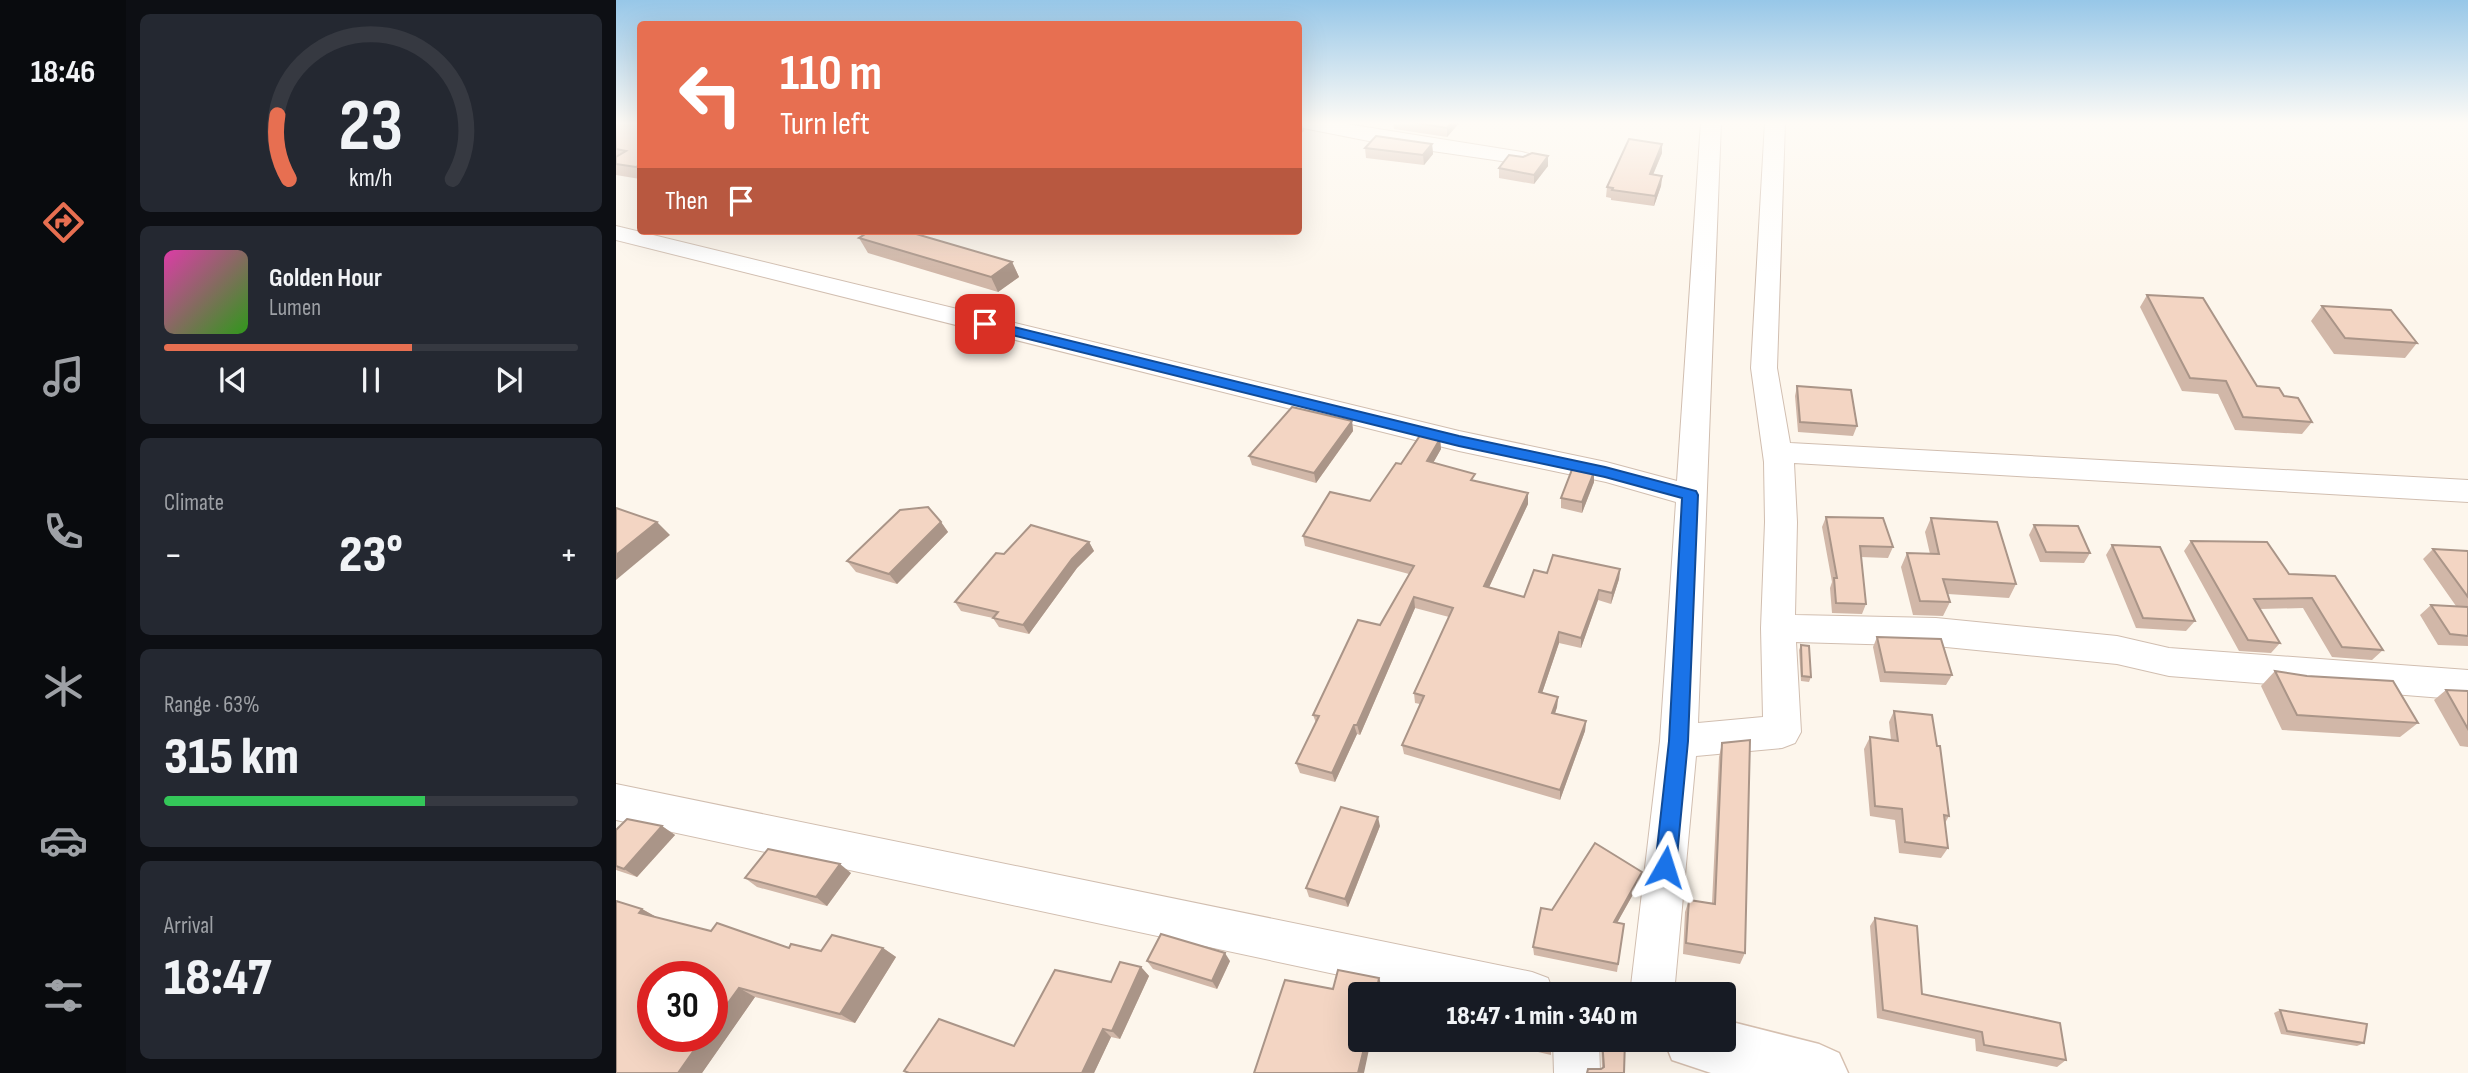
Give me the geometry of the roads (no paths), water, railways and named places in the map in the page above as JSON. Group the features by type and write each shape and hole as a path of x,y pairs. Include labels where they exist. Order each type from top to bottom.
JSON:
{"street":[{"path":"1653,982 1679,741 1707,172"},
{"path":"1679,741 1782,732 1778,628 1781,522 1778,452 1764,368 1773,172"},
{"path":"616,233 1459,441 1605,472 1690,495"},
{"path":"1778,452 2468,491"},
{"path":"1778,628 1936,632 2117,650 2169,662 2468,685"},
{"path":"616,802 1475,982"},
{"path":"1736,1051 1819,1073"},
{"path":"1576,1052 1577,1073"}]}
